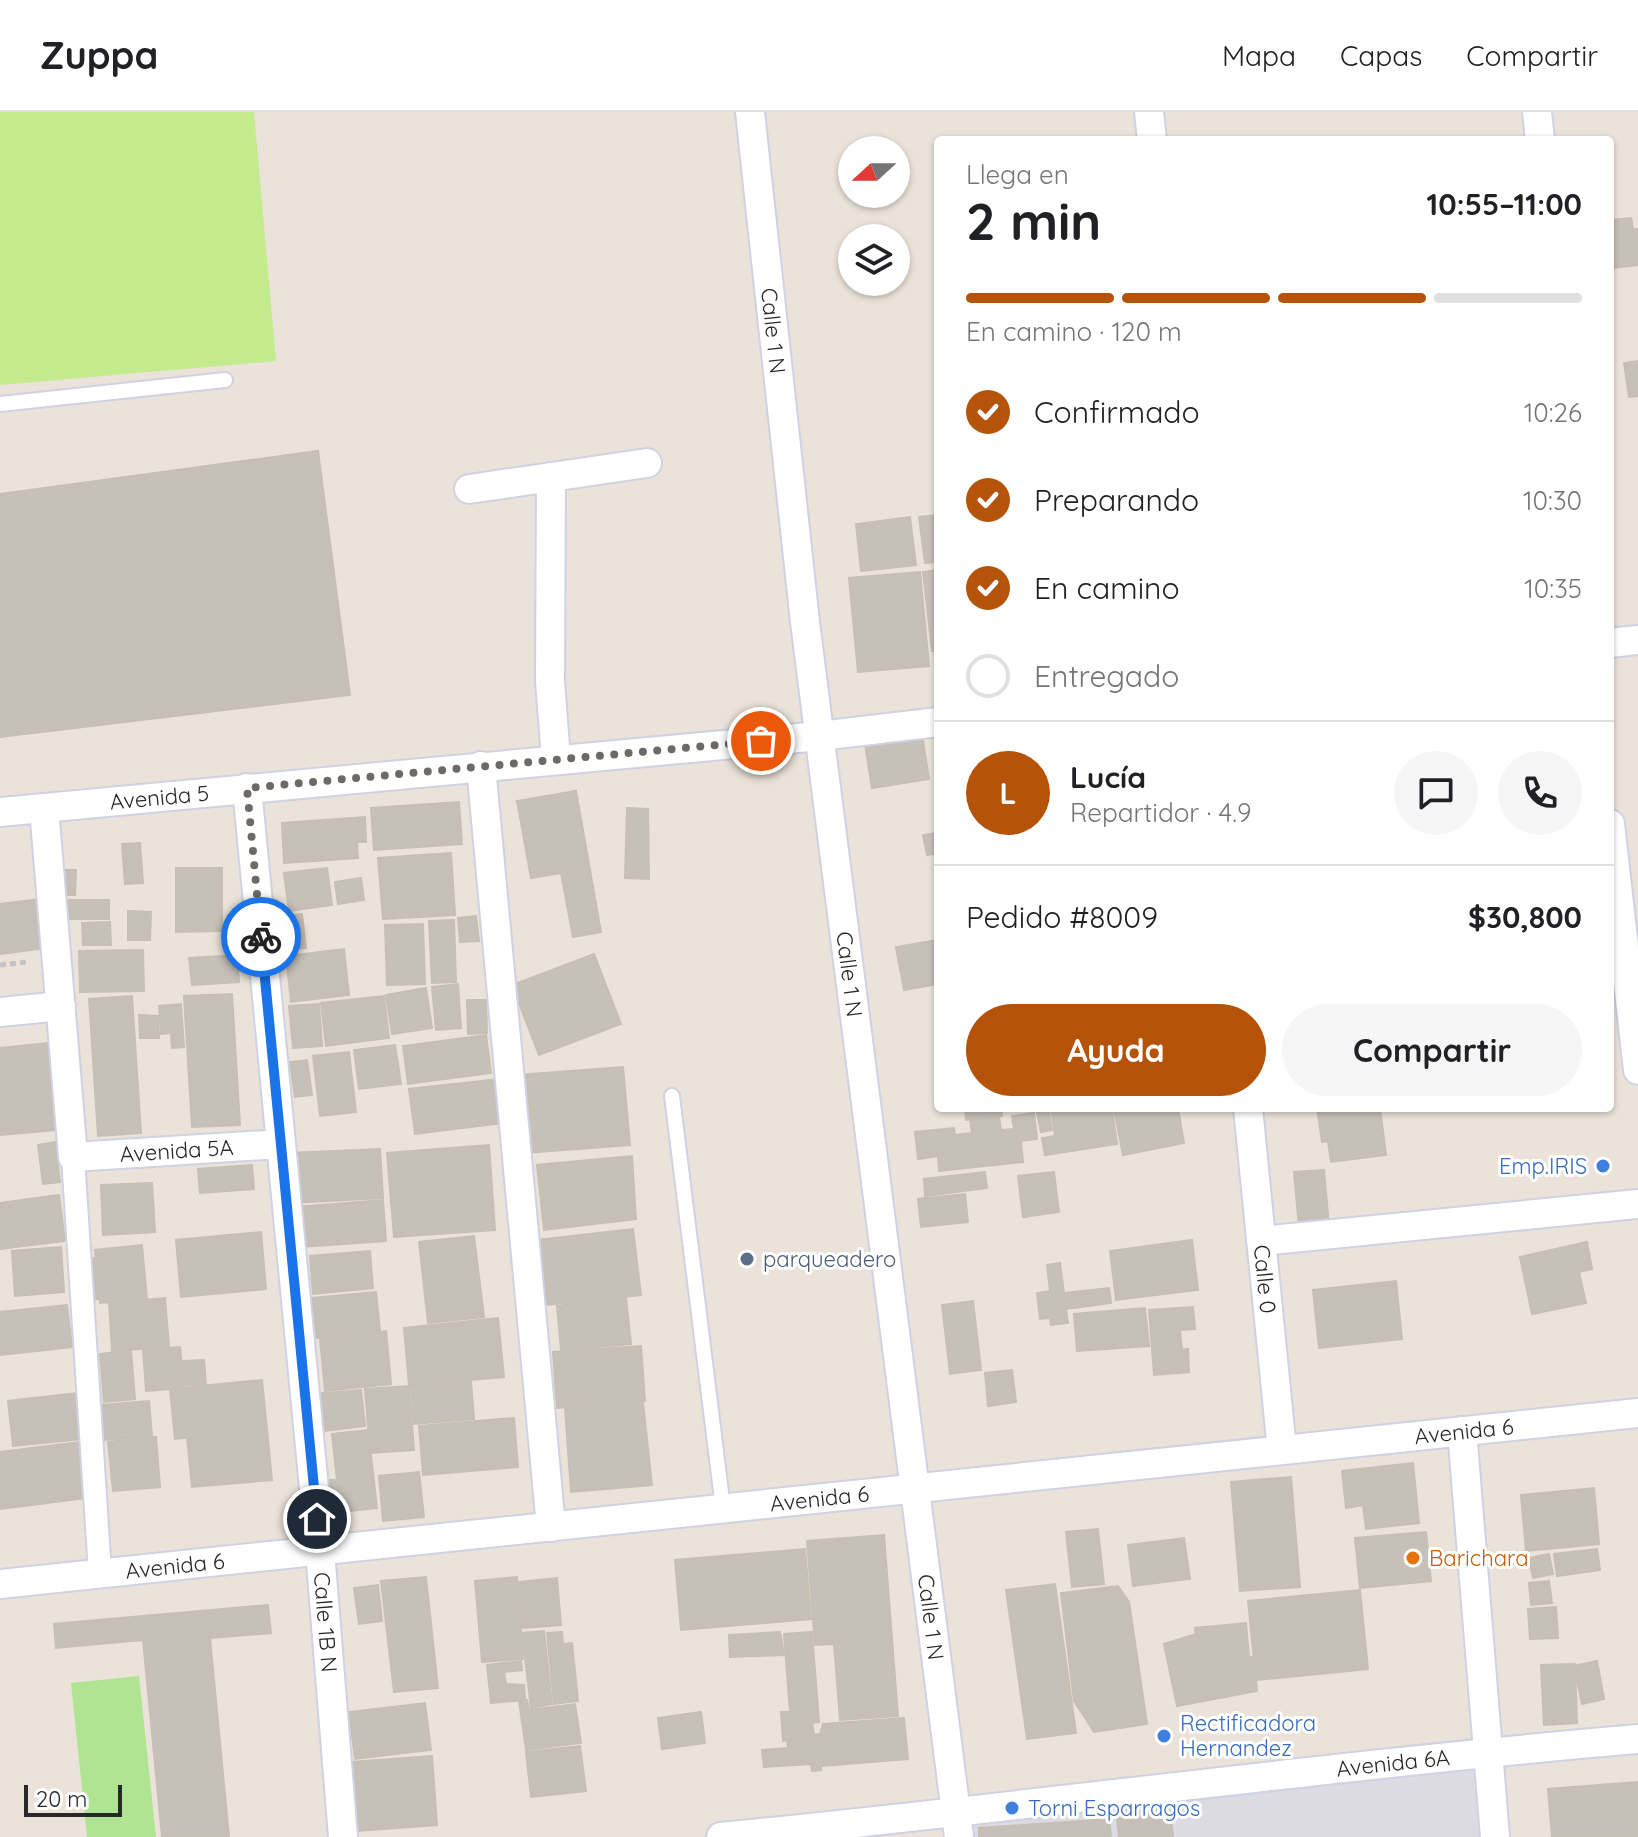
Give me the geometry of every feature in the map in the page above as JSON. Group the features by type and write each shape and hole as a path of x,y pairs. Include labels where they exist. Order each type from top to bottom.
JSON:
{"street":[{"name":"Calle 1 N","path":"750,112 805,622 958,1826"},
{"path":"1149,112 1152,136"},
{"path":"1537,112 1540,136"},
{"path":"469,489 647,463"},
{"path":"551,477 550,681 556,759"},
{"path":"1614,643 1638,640"},
{"name":"Avenida 5","path":"0,812 820,736 934,722"},
{"path":"481,766 551,1527"},
{"name":"Calle 1B N","path":"247,788 320,1551 343,1837"},
{"path":"44,808 73,1157 100,1573"},
{"path":"1614,889 1622,1027 1638,1070"},
{"path":"0,1012 61,1006"},
{"name":"Calle 0","path":"1248,1112 1282,1450"},
{"name":"Avenida 5A","path":"73,1157 281,1144"},
{"path":"1261,1241 1638,1204"},
{"name":"Avenida 6","path":"0,1584 1638,1413"},
{"path":"1462,1431 1495,1837"},
{"name":"Avenida 6A","path":"721,1837 958,1826 1489,1752 1638,1739"}],"lane":[{"path":"0,404 225,380"},
{"path":"672,1096 723,1508"}],"shaded area":[{"path":"1474,1758 1479,1837 972,1837 970,1817"}],"green space":[{"path":"0,112 254,112 276,361 0,385"},
{"path":"139,1676 156,1837 87,1837 71,1683"}],"building":[{"path":"1631,218 1633,229 1638,229 1638,265 1614,268 1614,220"},
{"path":"1638,361 1638,396 1629,397 1624,363"},
{"path":"318,451 350,695 0,737 0,494"},
{"path":"934,515 934,562 925,563 919,517"},
{"path":"910,517 916,565 861,571 856,524"},
{"path":"934,571 934,651 932,651 923,572"},
{"path":"920,572 929,666 858,672 849,578"},
{"path":"922,734 929,779 872,788 865,744"},
{"path":"576,791 601,932 573,937 561,873 531,878 517,801"},
{"path":"459,802 462,844 374,850 371,808"},
{"path":"627,808 648,809 649,879 625,878"},
{"path":"365,817 366,842 357,842 358,858 284,863 282,823"},
{"path":"934,834 934,854 927,855 923,835"},
{"path":"140,843 143,883 125,884 122,844"},
{"path":"451,853 455,915 383,919 378,858"},
{"path":"176,868 222,868 222,931 176,932"},
{"path":"327,868 332,905 289,911 284,873"},
{"path":"63,870 76,870 75,895 63,895"},
{"path":"361,878 364,900 338,904 335,882"},
{"path":"47,898 54,947 0,954 0,904"},
{"path":"64,900 109,900 109,919 64,919"},
{"path":"128,911 151,912 150,940 128,940"},
{"path":"302,914 306,948 285,950 280,917"},
{"path":"476,916 479,941 460,942 458,918"},
{"path":"454,920 456,982 432,983 429,921"},
{"path":"110,922 111,945 83,945 82,923"},
{"path":"423,924 425,984 387,985 385,925"},
{"path":"934,941 934,985 904,990 896,947"},
{"path":"344,949 349,995 291,1002 286,956"},
{"path":"143,950 144,991 80,992 79,951"},
{"path":"594,954 621,1024 539,1055 512,985"},
{"path":"237,955 239,982 192,985 189,958"},
{"path":"458,984 461,1028 436,1030 432,987"},
{"path":"426,988 432,1028 392,1034 386,995"},
{"path":"232,994 240,1125 192,1127 184,996"},
{"path":"132,996 141,1133 98,1136 89,999"},
{"path":"384,996 389,1038 326,1046 321,1003"},
{"path":"467,1000 486,1000 487,1033 468,1034"},
{"path":"181,1004 184,1047 172,1048 171,1033 161,1034 159,1006"},
{"path":"319,1004 322,1046 293,1048 289,1006"},
{"path":"139,1015 158,1016 159,1038 140,1038"},
{"path":"486,1035 491,1073 408,1084 403,1046"},
{"path":"48,1043 56,1130 0,1135 0,1048"},
{"path":"395,1045 401,1084 359,1089 354,1050"},
{"path":"349,1052 356,1112 320,1116 313,1056"},
{"path":"307,1060 312,1095 295,1097 290,1062"},
{"path":"623,1067 630,1145 525,1153 518,1075"},
{"path":"499,1079 504,1123 415,1134 409,1089"},
{"path":"965,1112 1002,1112 1002,1116 966,1120"},
{"path":"1037,1112 1049,1112 1052,1130 1041,1132"},
{"path":"1052,1112 1112,1112 1117,1144 1045,1155 1042,1138 1055,1136"},
{"path":"1115,1112 1179,1112 1184,1143 1123,1155"},
{"path":"1318,1112 1381,1112 1386,1155 1331,1162 1328,1141 1322,1142"},
{"path":"1034,1113 1037,1139 1021,1141 1023,1162 939,1171 938,1156 918,1159 915,1132 954,1128 955,1135 972,1133 970,1120 999,1117 1001,1130 1014,1129 1012,1116"},
{"path":"55,1142 60,1182 43,1184 38,1145"},
{"path":"489,1145 495,1230 394,1237 387,1153"},
{"path":"380,1149 383,1198 291,1203 288,1153"},
{"path":"632,1156 636,1219 544,1230 537,1165"},
{"path":"252,1165 254,1189 200,1193 198,1169"},
{"path":"1324,1170 1329,1226 1299,1228 1294,1172"},
{"path":"985,1172 987,1188 925,1196 924,1179"},
{"path":"1054,1172 1059,1212 1023,1217 1018,1176"},
{"path":"152,1183 155,1232 103,1235 101,1185"},
{"path":"965,1194 968,1222 921,1227 918,1199"},
{"path":"59,1195 65,1241 0,1249 0,1203"},
{"path":"383,1200 386,1241 301,1247 297,1207"},
{"path":"633,1229 641,1295 546,1305 538,1240"},
{"path":"261,1232 266,1289 181,1297 176,1240"},
{"path":"474,1236 484,1317 428,1323 419,1242"},
{"path":"1192,1240 1198,1290 1116,1300 1110,1251"},
{"path":"1587,1242 1592,1269 1579,1272 1586,1303 1532,1314 1520,1257"},
{"path":"142,1245 147,1299 100,1303 95,1250"},
{"path":"61,1247 64,1292 15,1296 12,1251"},
{"path":"370,1251 373,1288 313,1294 310,1256"},
{"path":"94,1258 99,1299 85,1300 81,1259"},
{"path":"1060,1263 1064,1293 1109,1288 1111,1303 1066,1309 1068,1323 1051,1325 1050,1318 1040,1319 1037,1293 1050,1291 1047,1265"},
{"path":"1396,1281 1402,1339 1319,1348 1313,1290"},
{"path":"376,1292 380,1330 317,1338 312,1298"},
{"path":"165,1298 169,1347 112,1351 109,1303"},
{"path":"626,1298 631,1344 561,1350 557,1306"},
{"path":"973,1301 981,1370 950,1374 942,1305"},
{"path":"67,1305 72,1347 0,1355 0,1312"},
{"path":"1193,1307 1195,1329 1180,1330 1182,1350 1188,1349 1189,1372 1154,1375 1149,1310"},
{"path":"1145,1308 1149,1346 1077,1351 1074,1314"},
{"path":"498,1318 504,1377 409,1385 404,1328"},
{"path":"386,1331 391,1384 325,1391 320,1339"},
{"path":"641,1346 645,1401 557,1408 553,1352"},
{"path":"180,1347 184,1388 146,1391 143,1350"},
{"path":"131,1350 135,1399 104,1402 100,1354"},
{"path":"204,1360 206,1384 185,1385 183,1361"},
{"path":"1012,1370 1016,1402 988,1406 985,1373"},
{"path":"262,1380 267,1430 175,1439 170,1389"},
{"path":"471,1381 474,1419 414,1424 411,1386"},
{"path":"409,1386 414,1450 370,1453 365,1389"},
{"path":"361,1390 365,1426 317,1432 312,1394"},
{"path":"77,1393 82,1439 13,1446 8,1401"},
{"path":"149,1401 152,1436 105,1440 102,1405"},
{"path":"643,1403 652,1485 571,1492 565,1408"},
{"path":"514,1418 518,1467 423,1475 419,1426"},
{"path":"267,1430 272,1480 192,1487 187,1437"},
{"path":"368,1430 377,1508 332,1513 328,1480 337,1480 332,1434"},
{"path":"156,1437 160,1487 113,1491 108,1442"},
{"path":"79,1442 87,1498 0,1509 0,1452"},
{"path":"1413,1463 1419,1523 1366,1529 1363,1505 1346,1508 1342,1471"},
{"path":"419,1472 424,1517 383,1521 379,1476"},
{"path":"1291,1477 1300,1587 1240,1591 1231,1482"},
{"path":"1594,1488 1599,1544 1526,1551 1521,1495"},
{"path":"1098,1529 1104,1584 1072,1587 1066,1532"},
{"path":"1426,1532 1431,1581 1360,1588 1355,1538"},
{"path":"884,1535 898,1716 840,1720 834,1644 815,1645 807,1541"},
{"path":"1184,1538 1190,1579 1133,1586 1128,1545"},
{"path":"805,1549 811,1619 681,1630 675,1560"},
{"path":"1597,1549 1600,1570 1557,1576 1554,1554"},
{"path":"1549,1554 1553,1574 1533,1578 1529,1558"},
{"path":"426,1577 438,1688 394,1692 381,1581"},
{"path":"517,1577 523,1659 482,1662 475,1581"},
{"path":"557,1578 561,1625 522,1628 519,1582"},
{"path":"1549,1581 1552,1603 1531,1605 1529,1583"},
{"path":"1055,1584 1076,1733 1027,1739 1006,1590"},
{"path":"378,1585 382,1621 359,1624 354,1588"},
{"path":"1118,1586 1129,1602 1147,1724 1094,1732 1074,1701 1061,1593"},
{"path":"1360,1590 1368,1669 1256,1680 1248,1601"},
{"path":"268,1605 271,1633 210,1638 229,1837 162,1837 143,1640 56,1648 54,1624"},
{"path":"1556,1607 1558,1638 1530,1639 1528,1609"},
{"path":"1246,1623 1250,1668 1200,1673 1195,1628"},
{"path":"544,1631 552,1704 531,1708 522,1633"},
{"path":"562,1632 563,1644 572,1643 578,1701 554,1704 547,1633"},
{"path":"780,1632 784,1655 730,1657 729,1635"},
{"path":"812,1632 819,1722 812,1723 814,1735 820,1734 823,1724 904,1718 908,1759 821,1766 821,1770 812,1771 811,1764 764,1767 762,1750 788,1748 787,1740 783,1741 781,1712 790,1712 784,1634"},
{"path":"1196,1634 1204,1664 1254,1657 1257,1691 1177,1706 1164,1644"},
{"path":"521,1661 522,1670 504,1672 506,1684 524,1685 525,1700 491,1703 487,1665"},
{"path":"1597,1661 1604,1699 1582,1704 1574,1666"},
{"path":"1575,1664 1577,1723 1544,1725 1541,1665"},
{"path":"527,1700 529,1710 575,1704 581,1743 526,1750 519,1701"},
{"path":"425,1703 431,1750 355,1759 349,1712"},
{"path":"701,1712 705,1743 662,1749 658,1718"},
{"path":"580,1746 586,1791 531,1797 526,1752"},
{"path":"432,1756 437,1825 357,1831 351,1762"},
{"path":"1638,1782 1638,1837 1552,1837 1548,1789"},
{"path":"1170,1806 1173,1837 1119,1837 1116,1811"},
{"path":"1109,1819 1111,1837 979,1837 979,1828"}],"way so far":[{"path":"261,937 247,788 761,741"}],"place":[{"name":"Emp.IRIS","path":"1603,1166"},
{"name":"parqueadero","path":"747,1259"},
{"name":"Barichara","path":"1413,1558"},
{"name":"Rectificadora Hernandez","path":"1164,1736"},
{"name":"Torni Esparragos","path":"1012,1808"}],"route":[{"path":"261,937 317,1519"}]}
